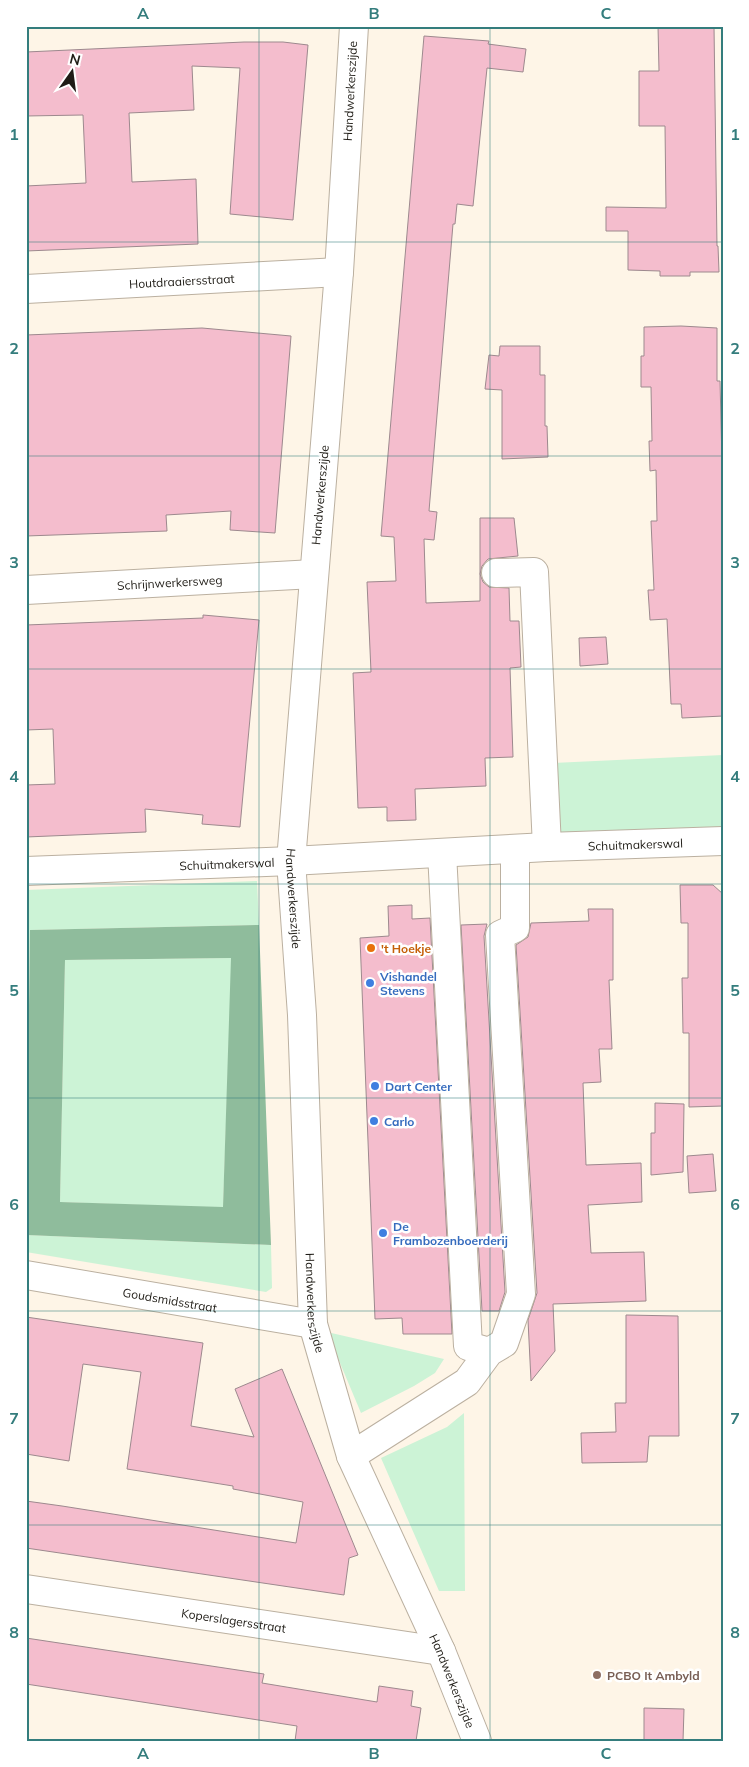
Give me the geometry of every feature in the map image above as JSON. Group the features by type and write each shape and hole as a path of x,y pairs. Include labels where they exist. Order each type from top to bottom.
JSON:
{"street":[{"name":"Handwerkerszijde","path":"354,26 339,272 291,861 302,1015 313,1324 352,1456 441,1651 477,1741"},
{"name":"Houtdraaiersstraat","path":"26,289 339,272"},
{"path":"496,573 534,572 547,847"},
{"name":"Schrijnwerkersweg","path":"26,590 314,574"},
{"name":"Schuitmakerswal","path":"26,871 291,861 547,847 723,841"},
{"path":"352,1456 467,1382 489,1352 504,1343 522,1294 500,934 515,928 515,850"},
{"path":"442,853 468,1346 489,1352"},
{"name":"Goudsmidsstraat","path":"26,1275 313,1324"},
{"name":"Koperslagersstraat","path":"26,1589 441,1651"}],"green space":[{"path":"723,755 723,830 556,834 553,763"},
{"path":"257,881 259,925 30,930 26,1179 26,890"},
{"path":"259,925 271,1245 26,1235 30,930","holes":["231,958 223,1207 60,1202 65,960"]},
{"path":"232,958 223,1208 60,1202 65,960"},
{"path":"26,1235 271,1245 272,1288 266,1292 26,1252"},
{"path":"327,1332 444,1359 435,1373 361,1413"},
{"path":"464,1413 465,1591 439,1591 381,1458 447,1427"}],"building":[{"path":"658,26 714,26 719,272 690,272 690,276 660,276 660,271 628,270 628,231 606,231 606,207 666,208 665,126 639,126 639,71 659,71"},
{"path":"424,36 489,41 488,44 526,49 523,72 487,68 473,206 457,204 455,224 453,224 429,511 437,512 434,540 424,539 426,603 480,601 480,574 483,582 489,587 509,588 510,621 519,621 521,667 510,668 513,757 485,758 486,786 415,789 416,820 387,821 387,807 358,808 353,673 371,672 367,582 396,581 394,537 381,536"},
{"path":"244,42 283,42 308,45 293,220 230,214 240,68 192,66 194,110 129,113 132,182 196,179 198,244 26,251 26,186 86,183 83,115 26,116 26,52"},
{"path":"681,326 717,328 717,381 720,381 723,502 723,716 682,718 681,704 671,704 667,619 650,620 648,590 654,590 651,521 657,521 656,470 650,471 649,441 652,441 651,387 641,387 641,356 644,356 644,327"},
{"path":"202,328 291,336 275,533 230,530 231,511 166,515 167,531 26,536 26,335"},
{"path":"500,346 540,346 540,375 545,375 545,426 547,426 548,457 502,459 502,390 485,389 489,355 499,356"},
{"path":"480,518 514,518 518,556 488,559 482,566 480,574"},
{"path":"203,615 259,620 240,827 202,824 203,815 145,809 146,832 26,837 26,785 55,784 53,729 26,730 26,625 203,618"},
{"path":"606,637 608,664 580,666 579,638"},
{"path":"680,885 713,885 723,894 723,1106 689,1107 689,1033 683,1033 682,978 688,978 688,923 681,923"},
{"path":"412,905 412,919 430,918 452,1334 403,1334 402,1318 375,1319 360,938 389,936 388,906"},
{"path":"588,909 613,909 613,980 609,980 612,1049 599,1049 601,1082 583,1083 586,1165 641,1163 642,1202 588,1205 591,1253 644,1252 646,1301 553,1304 555,1351 531,1381 528,1320 537,1293 516,945 528,937 531,923 589,921"},
{"path":"487,924 484,936 505,1292 499,1311 482,1311 461,925"},
{"path":"655,1103 684,1104 683,1172 651,1175 651,1133 655,1133"},
{"path":"713,1154 716,1191 689,1193 687,1156"},
{"path":"626,1315 678,1316 679,1436 649,1436 647,1462 582,1463 581,1433 616,1432 615,1403 626,1403"},
{"path":"26,1317 203,1343 191,1426 254,1437 235,1389 282,1369 358,1555 349,1558 344,1595 26,1548 26,1501 296,1543 303,1502 233,1489 233,1486 127,1469 141,1372 83,1364 69,1461 26,1454"},
{"path":"26,1638 264,1674 262,1683 377,1702 379,1686 413,1691 411,1706 421,1708 416,1741 295,1741 297,1726 26,1684"},
{"path":"644,1708 684,1709 683,1741 644,1741"}],"place":[{"name":"'t Hoekje","path":"371,948"},
{"name":"Vishandel Stevens","path":"370,983"},
{"name":"Dart Center","path":"375,1086"},
{"name":"Carlo","path":"374,1121"},
{"name":"De Frambozenboerderij","path":"383,1233"},
{"name":"PCBO It Ambyld","path":"597,1675"}]}
